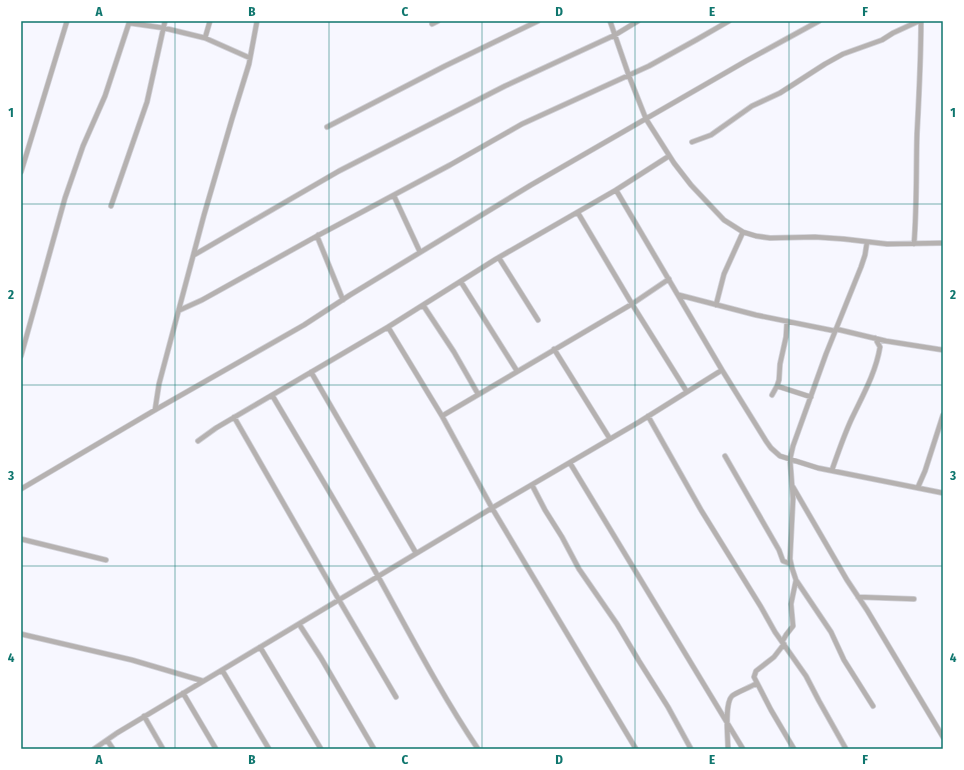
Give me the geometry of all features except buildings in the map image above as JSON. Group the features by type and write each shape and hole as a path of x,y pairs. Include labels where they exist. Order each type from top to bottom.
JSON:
{"street":[{"path":"21,172 67,21"},
{"path":"111,206 147,102 165,21"},
{"path":"205,38 210,21"},
{"path":"155,410 159,384 232,118 250,58 257,21"},
{"path":"432,24 438,21"},
{"path":"327,127 445,66 538,21"},
{"path":"610,21 646,119 669,156 691,185 724,220 743,232 770,238 815,237 866,242 914,244 943,243"},
{"path":"194,255 339,171 505,86 615,35 638,21"},
{"path":"180,310 202,300 317,236 450,165 522,124 629,76 729,21"},
{"path":"21,489 304,325 420,252 646,119 819,21"},
{"path":"692,142 711,135 752,106 780,93 843,54 882,40 899,30 920,21 921,52 914,244"},
{"path":"21,356 65,198 83,146 105,96 129,22 164,28 205,38 250,58"},
{"path":"317,236 421,182 466,156"},
{"path":"198,441 234,417 388,327 499,258 616,190 669,156"},
{"path":"616,190 722,370 766,441 775,452 780,456 818,468 900,485 943,492"},
{"path":"394,196 420,252"},
{"path":"578,212 632,304 687,392"},
{"path":"716,305 724,274 743,232"},
{"path":"317,236 343,300"},
{"path":"866,242 865,255 861,267 845,309 835,330 793,446 790,459 793,499 791,564 796,580 830,632 844,660 873,706"},
{"path":"499,258 538,320"},
{"path":"442,416 632,304 669,279"},
{"path":"461,282 517,371"},
{"path":"679,295 787,321 918,347 943,350"},
{"path":"423,305 454,352 478,394"},
{"path":"772,395 778,386 780,364 786,337 787,321"},
{"path":"388,327 442,416 492,508 636,749"},
{"path":"832,470 852,419 868,388 880,347 875,338"},
{"path":"554,349 610,439"},
{"path":"94,749 144,716 260,648 416,553 570,463 722,370"},
{"path":"311,372 416,553"},
{"path":"778,386 811,397"},
{"path":"272,395 378,576 464,728 478,749"},
{"path":"918,487 925,471 943,415"},
{"path":"648,416 702,510 762,607 774,632 806,676 846,749"},
{"path":"234,417 396,697"},
{"path":"725,456 779,550 783,561 787,564 791,564"},
{"path":"570,463 743,749"},
{"path":"532,485 579,569 617,624 638,661 668,707 691,749"},
{"path":"792,486 943,736"},
{"path":"21,539 106,560"},
{"path":"794,749 754,677 756,671 774,657 786,635 793,626 792,604 796,580"},
{"path":"858,597 914,599"},
{"path":"298,624 321,658 374,749"},
{"path":"21,634 132,660 203,682"},
{"path":"260,648 322,749"},
{"path":"222,670 269,749"},
{"path":"728,749 728,705 731,697 757,683"},
{"path":"183,693 216,749"},
{"path":"144,716 163,749"},
{"path":"107,740 112,749"}]}
